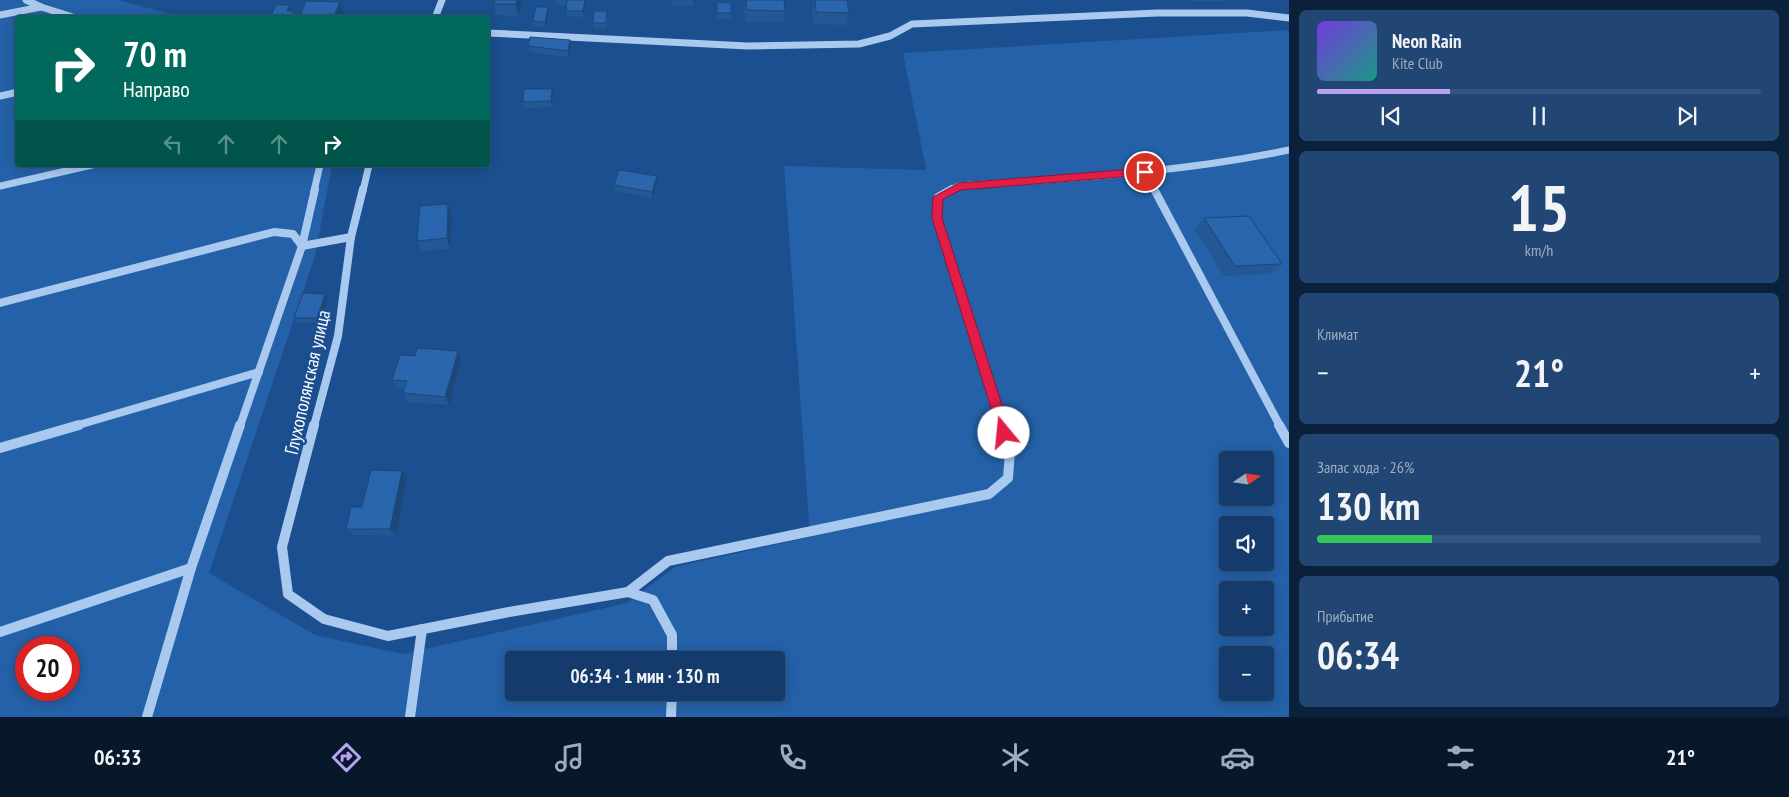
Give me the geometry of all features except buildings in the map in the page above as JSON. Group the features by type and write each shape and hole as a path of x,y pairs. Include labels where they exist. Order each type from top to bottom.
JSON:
{"street":[{"path":"26,0 66,15"},
{"path":"437,15 442,0"},
{"path":"0,15 41,7"},
{"path":"490,32 757,46 859,44 890,36 912,24 1157,13 1247,13 1289,18"},
{"path":"0,96 15,93"},
{"path":"628,592 668,561 989,494 1008,478 1010,451 937,218 938,197 959,186 1128,174 1250,159 1289,150"},
{"path":"0,186 83,167"},
{"path":"147,717 191,568 302,246 320,167"},
{"name":"Глухополянская улица","path":"368,167 351,237 338,336 282,547 288,594 324,619 388,636 422,630"},
{"path":"1128,174 1143,179 1155,190 1289,443"},
{"path":"0,303 274,232 293,234 302,246"},
{"path":"302,246 351,237"},
{"path":"0,448 259,372"},
{"path":"0,632 191,568"},
{"path":"410,717 422,630 509,612 628,592 653,600 672,635 672,651"},
{"path":"671,717 672,701"}],"shaded area":[{"path":"0,0 118,0 174,15 15,15 15,167 332,167 315,256 209,573 315,635 403,654 627,603 675,567 810,537 784,166 926,170 903,53 1289,30 1289,717 0,717"}],"route":[{"path":"1004,433 937,218 938,197 959,186 1145,172"}]}
